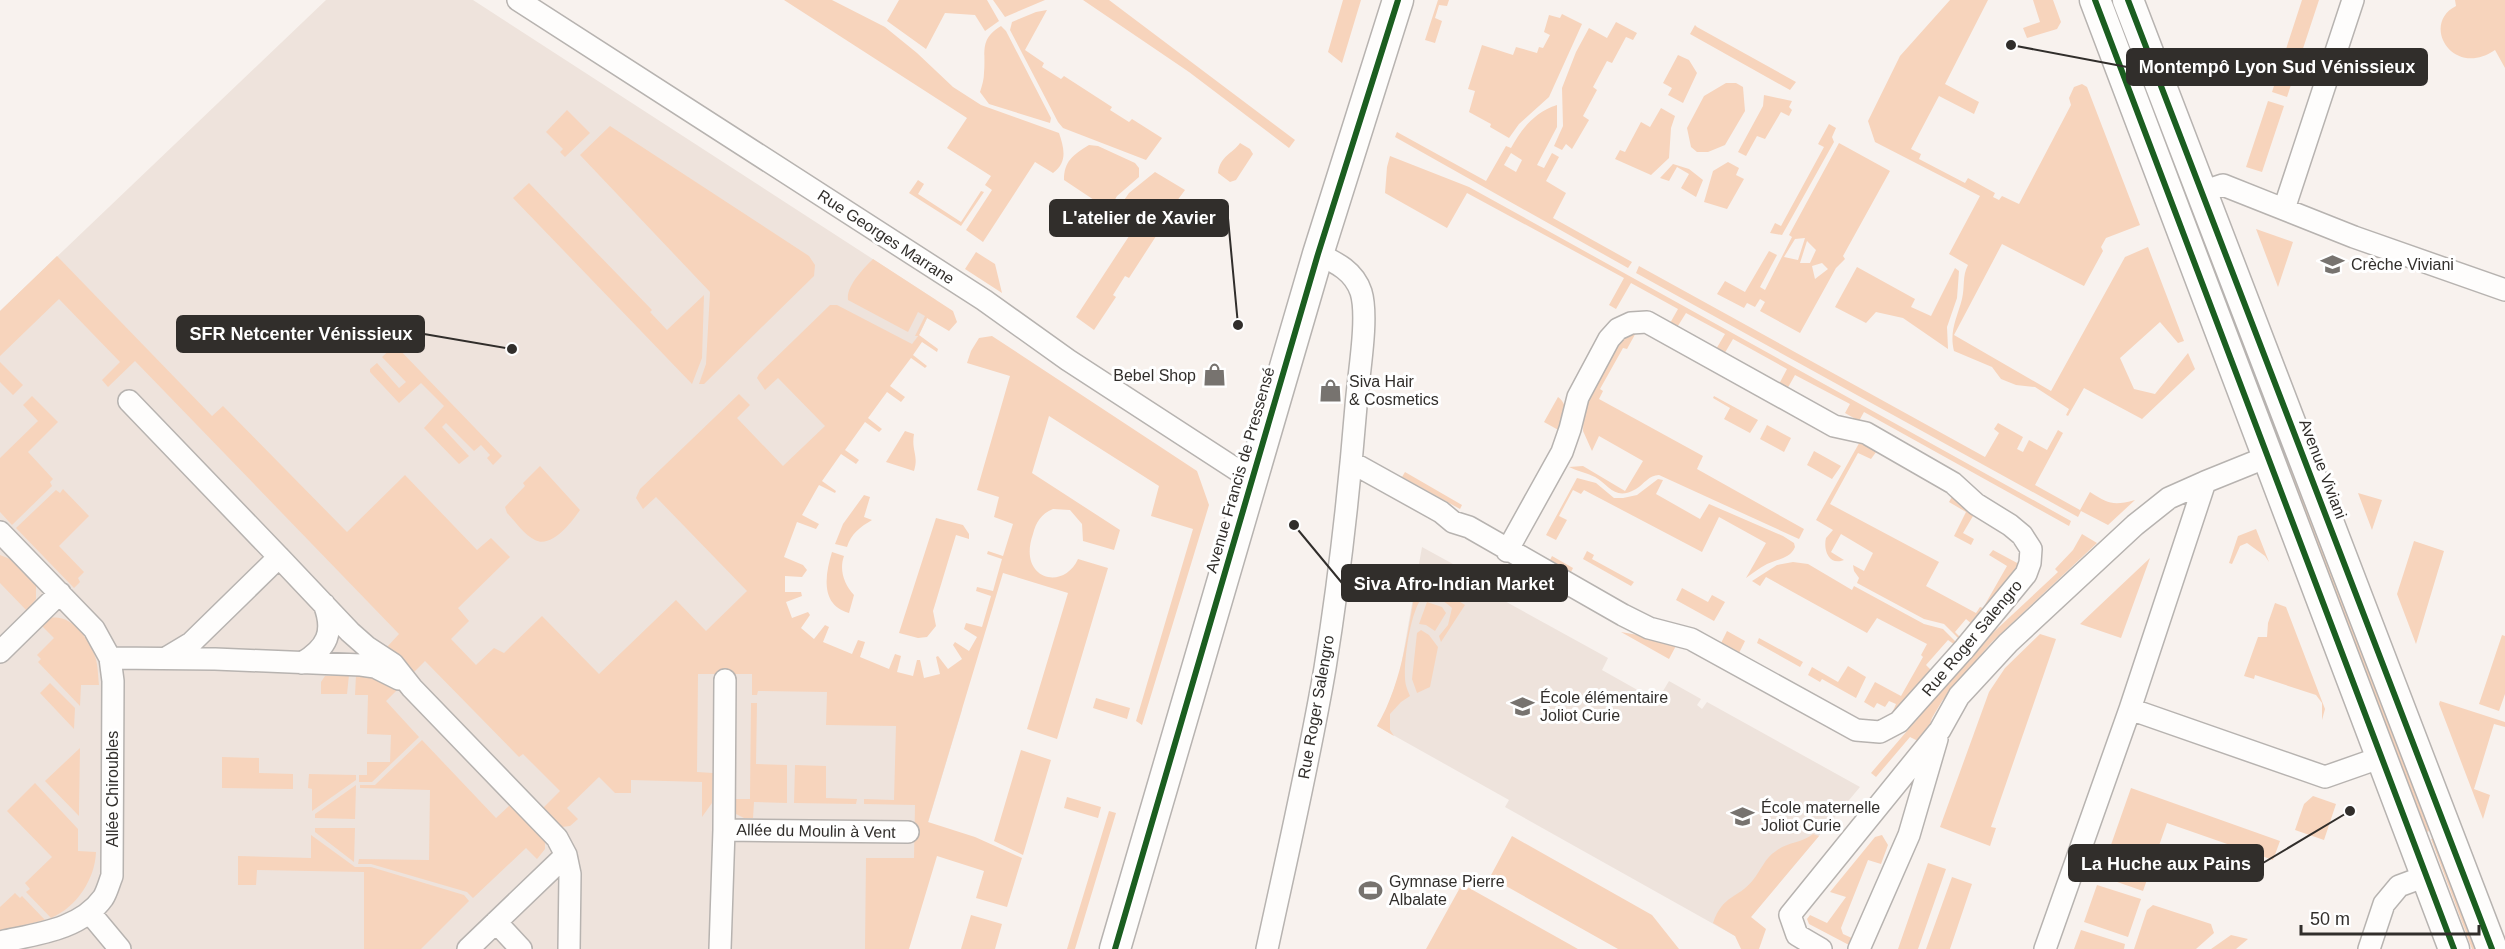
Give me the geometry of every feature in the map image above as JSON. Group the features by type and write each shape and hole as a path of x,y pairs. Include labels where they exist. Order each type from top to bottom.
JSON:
{"street":[{"name":"Rue Georges Marrane","path":"518,0 984,300 1068,360 1251,479"},
{"name":"Avenue Francis de Pressensé","path":"1114,949 1318,255 1398,0"},
{"path":"2095,0 2454,949"},
{"name":"Avenue Viviani","path":"2128,0 2492,949"},
{"path":"2284,210 2353,0"},
{"path":"2202,192 2223,185 2355,237 2505,290"},
{"name":"Rue Roger Salengro","path":"1267,949 1323,676 1351,462 1363,326 1362,295 1349,272 1318,255"},
{"name":"Rue Roger Salengro","path":"1351,462 1507,551 1649,628 1690,639 1856,730 1880,732 1899,722 1965,648 2026,574 2031,549 2022,535 1976,504 1953,483 1866,433 1834,426 1647,322 1631,323 1618,329 1609,339 1578,398 1570,429 1558,459 1507,551"},
{"path":"129,401 367,647 393,664 412,688 556,838 566,855 570,874 569,949"},
{"path":"1821,949 1797,936 1790,915 1940,730 1959,696 2008,643 2135,525 2169,498 2268,457"},
{"path":"2045,949 2130,709 2205,482"},
{"name":"Allée Chiroubles","path":"0,532 94,629 110,658 113,681 112,876 105,896 90,913"},
{"path":"166,658 191,643 279,557"},
{"path":"0,652 60,593"},
{"path":"302,663 317,654 329,631 329,617 324,604"},
{"path":"110,658 302,663 375,668 393,675 412,688"},
{"name":"Allée du Moulin à Vent","path":"720,949 725,680"},
{"path":"2130,709 2325,777 2382,758"},
{"path":"1859,949 1909,835 1940,730"},
{"name":"Allée du Moulin à Vent","path":"724,830 908,832"},
{"path":"468,949 566,855"},
{"path":"2369,949 2384,904 2399,886 2426,876"},
{"path":"0,942 72,923 90,913 120,949"},
{"path":"496,922 521,949"}],"shaded area":[{"path":"326,0 473,0 936,300 919,335 816,479 745,619 962,710 890,949 0,949 0,311"},
{"path":"784,0 832,0 885,27 953,87 981,105 1059,133 1064,155 1058,169 1053,173 1035,162 983,242 966,230 992,190 985,185 991,176 947,148 967,118"},
{"path":"899,0 987,0 999,21 985,31 975,15 945,13 926,49 887,21"},
{"path":"993,0 1045,0 1005,17"},
{"path":"1083,0 1109,0 1295,140 1289,148 1189,72"},
{"path":"1343,0 1361,0 1342,63 1328,52"},
{"path":"1438,0 1449,0 1447,6 1439,5 1435,18 1442,21 1435,43 1425,40"},
{"path":"1950,0 1988,0 1945,84 1979,102 1974,114 1939,96 1911,149 1921,154 1919,159 1965,183 1968,178 1995,193 1993,197 1999,200 2002,196 2019,204 2071,105 2069,98 2074,87 2082,84 2087,87 2140,225 2106,238 2101,247 2103,251 2084,286 2002,244 1954,335 2051,391 2125,257 2148,247 2184,341 2178,343 2160,322 2120,358 2134,389 2155,394 2188,353 2195,369 2142,419 2084,388 2068,416 2066,415 2069,409 2035,387 2016,385 2001,379 1992,367 1954,351 1953,331 1968,265 1949,254 1980,196 1875,142 1868,121 1900,56"},
{"path":"2033,0 2053,0 2061,22 2057,29 2027,38 2023,28 2040,22"},
{"path":"2107,0 2115,0 2271,405 2264,408"},
{"path":"2302,0 2319,0 2287,97 2272,92"},
{"path":"2455,0 2505,0 2505,68 2495,50 2480,57 2466,58 2455,54 2446,46 2441,35 2441,25 2446,14 2456,6"},
{"path":"1047,10 1025,50 1044,63 1042,67 1061,79 1064,76 1112,107 1110,110 1129,122 1132,119 1162,138 1146,160 1063,128 1058,122 1010,30 1012,22"},
{"path":"1562,14 1582,24 1549,97 1519,124 1509,138 1490,127 1491,124 1469,112 1475,91 1468,89 1482,45 1513,55 1516,47 1537,53 1539,47 1543,48 1550,35 1544,32 1549,15 1560,18"},
{"path":"1616,22 1637,33 1633,40 1626,37 1612,63 1607,61 1593,87 1597,90 1583,116 1589,120 1572,149 1566,144 1562,150 1554,146 1563,126 1562,88 1576,52 1589,28 1607,38"},
{"path":"1695,25 1796,82 1790,90 1690,34"},
{"path":"1001,26 1006,31 1051,118 1050,123 989,104 980,92 984,78 986,41"},
{"path":"1678,55 1689,60 1697,73 1683,103 1668,95 1672,88 1663,83"},
{"path":"1726,83 1736,83 1743,87 1745,111 1725,145 1708,152 1697,152 1691,147 1687,128 1704,96"},
{"path":"1764,95 1792,101 1789,107 1792,110 1789,116 1781,112 1765,139 1757,136 1746,156 1738,152 1763,106"},
{"path":"2268,101 2284,106 2262,172 2246,167"},
{"path":"1557,105 1557,127 1537,165 1544,168 1552,153 1559,157 1546,181 1566,193 1553,218 1632,262 1628,268 1395,137 1397,132 1486,181 1506,146 1511,148 1530,122","holes":["1511,153 1522,160 1516,172 1504,165"]},
{"path":"1661,108 1675,116 1671,128 1669,158 1651,175 1615,159 1620,150 1625,152 1641,122 1650,127"},
{"path":"567,110 590,133 565,157 560,152 563,149 546,132"},
{"path":"1829,124 1836,128 1832,137 1834,142 1782,235 1770,233 1775,223 1781,226 1824,147 1818,144"},
{"path":"610,126 809,256 815,265 814,276 704,384 699,384 706,364 710,292 580,155"},
{"path":"1240,143 1250,149 1253,154 1236,180 1230,182 1218,173 1219,167"},
{"path":"1839,143 1890,171 1843,256 1845,259 1836,268 1800,333 1760,311 1765,302 1760,299 1755,307 1747,303 1744,308 1717,294 1725,281 1745,292 1769,251 1777,255 1760,287 1765,290 1792,237 1789,235","holes":["1805,238 1798,260 1784,257 1795,239","1807,241 1816,250 1810,263 1800,263","1822,263 1828,269 1815,279 1812,266"]},
{"path":"1089,145 1098,146 1135,163 1139,168 1139,177 1117,196 1109,210 1064,180 1064,173 1070,159"},
{"path":"1390,156 1469,187 2071,521 2069,526 1864,412 1859,421 1845,413 1850,404 1795,375 1786,391 1778,386 1787,369 1733,339 1723,356 1715,351 1725,334 1686,313 1676,329 1669,325 1678,309 1631,283 1616,309 1609,305 1624,278 1467,193 1447,228 1385,193"},
{"path":"1728,162 1739,168 1736,175 1744,179 1727,209 1704,202 1713,171"},
{"path":"1673,164 1689,169 1703,180 1696,197 1681,188 1689,174 1677,167 1669,181 1660,178"},
{"path":"1155,172 1185,190 1157,228 1160,230 1129,278 1125,276 1113,295 1116,297 1094,330 1076,317 1135,227 1115,213 1129,193"},
{"path":"918,180 924,184 918,194 961,222 981,191 984,192 961,226 909,193"},
{"path":"529,183 652,310 650,312 667,330 704,295 702,358 692,384 513,198"},
{"path":"2256,229 2293,242 2278,287"},
{"path":"976,252 995,264 1002,293 965,269"},
{"path":"57,256 212,416 223,406 347,532 405,475 477,550 491,538 510,557 458,608 469,621 451,639 476,665 494,648 504,653 542,616 599,674 676,600 706,631 747,591 656,497 643,509 636,498 640,489 739,394 750,405 737,418 783,466 825,426 778,378 765,390 757,378 830,305 837,305 912,344 918,336 915,336 925,316 918,312 908,332 848,300 853,283 873,259 953,311 957,322 949,331 927,318 919,335 938,349 937,352 922,342 913,355 927,366 925,368 911,358 890,386 905,397 901,402 887,392 868,418 882,429 879,432 865,422 845,450 859,460 856,464 841,454 822,481 836,491 835,493 819,485 802,515 819,524 816,529 797,522 784,557 803,565 807,570 802,577 785,576 785,592 801,592 802,596 786,602 792,618 808,612 810,615 801,628 814,639 825,625 829,627 823,642 852,654 858,640 865,642 860,657 889,669 895,654 901,656 897,672 913,676 917,660 920,660 924,678 940,674 936,657 938,656 948,669 962,659 953,645 955,642 969,651 977,637 964,629 966,623 982,627 991,596 976,591 977,587 993,591 1002,559 987,554 988,551 1003,556 1013,524 994,517 999,497 977,490 1010,376 967,363 979,338 992,336 1197,471 1209,505 1142,725 1136,721 1193,529 1151,516 1159,486 1049,416 1032,473 1120,530 1114,550 1083,541 1082,524 1070,510 1053,509 1042,516 1034,530 1030,549 1031,562 1044,576 1062,575 1071,569 1078,559 1108,568 1057,739 1027,729 1068,593 1003,573 928,822 975,837 1022,858 1007,907 976,898 984,871 937,856 909,949 865,949 866,858 914,858 915,805 864,804 864,799 894,800 896,726 826,725 827,692 758,691 757,695 752,695 752,674 698,674 697,772 713,773 712,803 702,817 702,782 631,780 631,793 615,793 599,777 567,808 578,819 570,826 562,827 543,808 560,791 523,754 519,757 425,661 413,673 387,647 399,634 135,361 108,387 102,380 120,362 59,299 0,356 0,311"},
{"path":"1639,266 1985,457 1999,433 1994,429 1998,423 2023,437 2017,449 2023,452 2029,440 2047,450 2058,430 2063,433 2035,485 2080,510 2090,492 2111,503 2135,500 2108,525 2081,511 2078,517 1636,273"},
{"path":"1857,267 1915,299 1911,307 1931,316 1955,268 1959,271 1957,298 1947,327 1948,349 1903,318 1876,312 1866,323 1835,307"},
{"path":"1638,329 1627,349 1623,348 1600,389 1603,391 1599,399 1703,456 1697,469 1804,529 1799,539 1659,475 1649,478 1636,489 1618,493 1595,477 1569,467 1583,466 1625,491 1643,461 1599,436 1592,451 1583,431 1584,403 1618,339"},
{"path":"395,345 502,456 493,465 487,458 490,455 481,445 474,451 446,423 442,427 469,456 459,464 424,428 444,406 421,383 399,403 370,372 370,369 377,363 399,388 406,382 382,357"},
{"path":"0,362 23,385 13,395 0,382"},
{"path":"32,396 58,422 28,452 53,479 50,482 52,486 12,525 0,512 0,458 38,421 23,405"},
{"path":"1714,396 1758,420 1750,433 1724,419 1730,408 1713,398"},
{"path":"1558,397 1565,408 1562,432 1544,422"},
{"path":"2273,412 2433,829 2427,832 2267,415"},
{"path":"1767,425 1791,438 1784,452 1760,439"},
{"path":"905,431 914,434 913,445 916,461 914,471 886,462"},
{"path":"1862,438 1879,448 1871,459 1858,453 1830,504 1939,562 1926,586 1976,613 1980,607 1983,608 2007,566 1989,555 1993,550 2019,564 1997,598 1973,625 1966,619 1955,632 1961,638 1960,640 1944,624 1924,619 1857,583 1859,578 1853,565 1864,571 1873,553 1841,534 1831,552 1844,560 1834,561 1826,552 1826,538 1833,530 1816,520"},
{"path":"1814,451 1841,466 1832,479 1807,465"},
{"path":"540,466 580,510 554,538 541,542 531,538 523,531 507,513 505,507 525,486 523,483"},
{"path":"1405,472 1462,505 1460,509 1402,477"},
{"path":"1577,478 1596,483 1614,498 1637,495 1658,479 1663,480 1656,494 1700,519 1709,504 1783,536 1794,543 1795,547 1787,556 1764,566 1746,578 1766,543 1719,517 1702,552 1584,490 1581,494 1573,490 1559,516 1567,520 1556,540 1546,535"},
{"path":"63,489 89,516 59,546 84,572 78,578 80,582 74,588 16,528 56,490 60,493"},
{"path":"2358,493 2382,500 2372,530"},
{"path":"864,495 870,497 864,517 872,520 856,531 847,547 835,544 843,524"},
{"path":"1953,495 1973,516 1963,533 1974,539 1971,545 1954,536 1966,512 1949,502"},
{"path":"936,518 963,525 969,534 969,539 956,535 933,611 936,626 927,637 918,638 899,633"},
{"path":"2256,529 2269,562 2265,556 2247,543 2240,546 2232,564 2229,563 2238,536"},
{"path":"2082,534 2097,543 1991,643 1942,701 1932,718 1924,744 1910,737 1876,777 1871,773 1984,641 2058,572 2055,569 2073,550"},
{"path":"2414,541 2444,551 2416,644 2397,594"},
{"name":"École élémentaire Joliot Curie","path":"1422,547 1484,581 1481,588 1608,658 1602,670 1657,701 1669,681 1701,699 1697,705 1702,709 1707,702 1860,787 1735,936 1505,807 1509,800 1377,726 1386,711 1400,672"},
{"path":"1587,551 1594,555 1592,559 1634,582 1631,586 1583,559"},
{"path":"832,552 844,556 843,577 854,595 849,613 840,609 829,596 827,579"},
{"path":"0,555 10,559 36,586 36,599 27,611 0,583"},
{"path":"1552,556 1573,568 1570,574 1549,562"},
{"path":"2150,558 2121,638 2080,624"},
{"path":"1793,562 1808,564 1852,590 1854,586 1924,624 1943,629 1957,643 1955,645 1948,640 1926,665 1932,671 1888,722 1896,704 1889,701 1885,707 1877,703 1874,708 1864,702 1875,682 1901,696 1923,657 1921,655 1927,644 1877,618 1867,633 1766,577 1760,586 1752,581 1777,565"},
{"path":"1418,575 1465,605 1441,642 1439,636 1448,625 1452,608 1431,596 1423,596 1418,603 1411,624 1406,659 1405,681 1410,696 1390,714 1390,730 1394,736 1377,726 1399,671"},
{"path":"1682,588 1708,602 1712,595 1725,602 1714,621 1676,600"},
{"path":"1427,602 1442,607 1446,613 1435,631 1426,625 1419,624"},
{"path":"2275,603 2286,607 2325,709 2322,720 2322,703 2316,695 2255,675 2254,679 2244,676 2258,637 2267,637 2268,623"},
{"path":"50,618 65,620 78,629 95,656 99,685 81,685 80,706 38,662 41,659 37,655 54,638 41,625"},
{"path":"1421,630 1429,635 1438,647 1430,687 1417,693 1412,679 1417,633"},
{"path":"1727,631 1745,641 1739,653 1721,643"},
{"path":"1621,632 1678,642 1669,659"},
{"path":"2040,634 2056,639 1991,827 1996,828 1990,846 1940,827 1989,692 2005,668"},
{"path":"2502,635 2505,636 2505,694 2499,711 2479,704"},
{"path":"1759,638 1803,662 1800,667 1757,643"},
{"path":"1848,666 1866,677 1856,698 1822,679 1820,682 1808,675 1812,667 1838,682"},
{"path":"349,675 347,694 321,694 321,682 325,676"},
{"path":"356,675 375,676 398,689 386,701 419,737 372,782 359,782 359,775 367,775 367,762 390,762 391,735 367,734 368,695 355,695"},
{"path":"50,683 75,708 74,729 40,693"},
{"path":"1096,698 1130,708 1127,719 1093,708"},
{"path":"2440,701 2505,722 2505,727 2494,724 2474,789 2490,795 2483,819 2439,704"},
{"path":"751,703 757,703 756,764 787,765 787,803 754,802 753,818 744,818 736,814 734,799 750,799"},
{"path":"422,740 496,818 510,805 545,842 545,849 537,859 526,848 473,898 467,892 371,864 358,864 359,859 429,860 430,790 360,788 360,785 375,785"},
{"path":"80,748 79,809 79,816 45,781"},
{"path":"1021,750 1051,760 1023,855 994,841"},
{"path":"222,757 259,758 259,773 293,774 293,789 222,788"},
{"path":"795,765 826,766 826,798 857,799 856,804 794,803"},
{"path":"309,774 356,775 356,780 312,811 312,789 308,788"},
{"path":"35,783 78,829 78,851 96,852 92,872 83,891 69,907 51,918 26,892 30,889 25,883 52,857 7,811"},
{"path":"356,785 355,819 315,818 315,814"},
{"path":"2131,788 2280,841 2273,860 2167,823 2143,891 2100,876"},
{"path":"2313,796 2336,804 2324,840 2295,830 2304,804"},
{"path":"1067,797 1101,807 1098,818 1064,808"},
{"path":"1109,811 1116,813 1075,949 1067,949"},
{"path":"315,828 355,828 354,862 315,832"},
{"path":"1813,834 1819,836 1751,917 1766,929 1759,949 1741,949 1735,936 1713,923 1721,907 1747,886 1772,854 1780,848"},
{"path":"311,835 355,867 371,867 464,895 469,901 421,949 364,949 364,872 257,870 256,885 238,885 238,856 311,858"},
{"path":"1882,835 1888,845 1881,864 1868,860 1841,928 1843,934 1854,939 1852,946 1809,924 1807,919 1810,915 1827,923 1846,897 1830,892 1875,837"},
{"path":"1512,836 1652,915 1679,949 1618,949 1490,877"},
{"path":"2436,837 2479,949 2472,949 2431,839"},
{"path":"1928,863 1946,869 1918,949 1898,949"},
{"path":"1952,877 1972,884 1950,949 1926,949"},
{"path":"1462,884 1578,949 1426,949"},
{"path":"2097,885 2141,899 2128,937 2084,922"},
{"path":"15,893 20,898 22,896 45,920 0,931 0,907"},
{"path":"2153,905 2211,924 2214,933 2196,949 2134,949 2147,910"},
{"path":"971,915 1002,924 995,949 961,949"},
{"path":"2081,930 2125,944 2124,949 2074,949"},
{"path":"2231,935 2248,939 2236,949 2211,949"}],"cycle path":[{"path":"1115,949 1318,254 1398,0"},
{"path":"2095,0 2454,949"},
{"path":"2128,0 2492,949"}],"place":[{"name":"Montempô Lyon Sud Vénissieux","path":"2011,45"},
{"name":"Crèche Viviani","path":"2333,264"},
{"name":"L'atelier de Xavier","path":"1238,325"},
{"name":"SFR Netcenter Vénissieux","path":"512,349"},
{"name":"Bebel Shop","path":"1214,375"},
{"name":"Siva Hair & Cosmetics","path":"1331,390"},
{"name":"Siva Afro-Indian Market","path":"1294,525"},
{"name":"École élémentaire Joliot Curie","path":"1522,706"},
{"name":"La Huche aux Pains","path":"2350,811"},
{"name":"École maternelle Joliot Curie","path":"1743,816"},
{"name":"Gymnase Pierre Albalate","path":"1371,890"}]}
